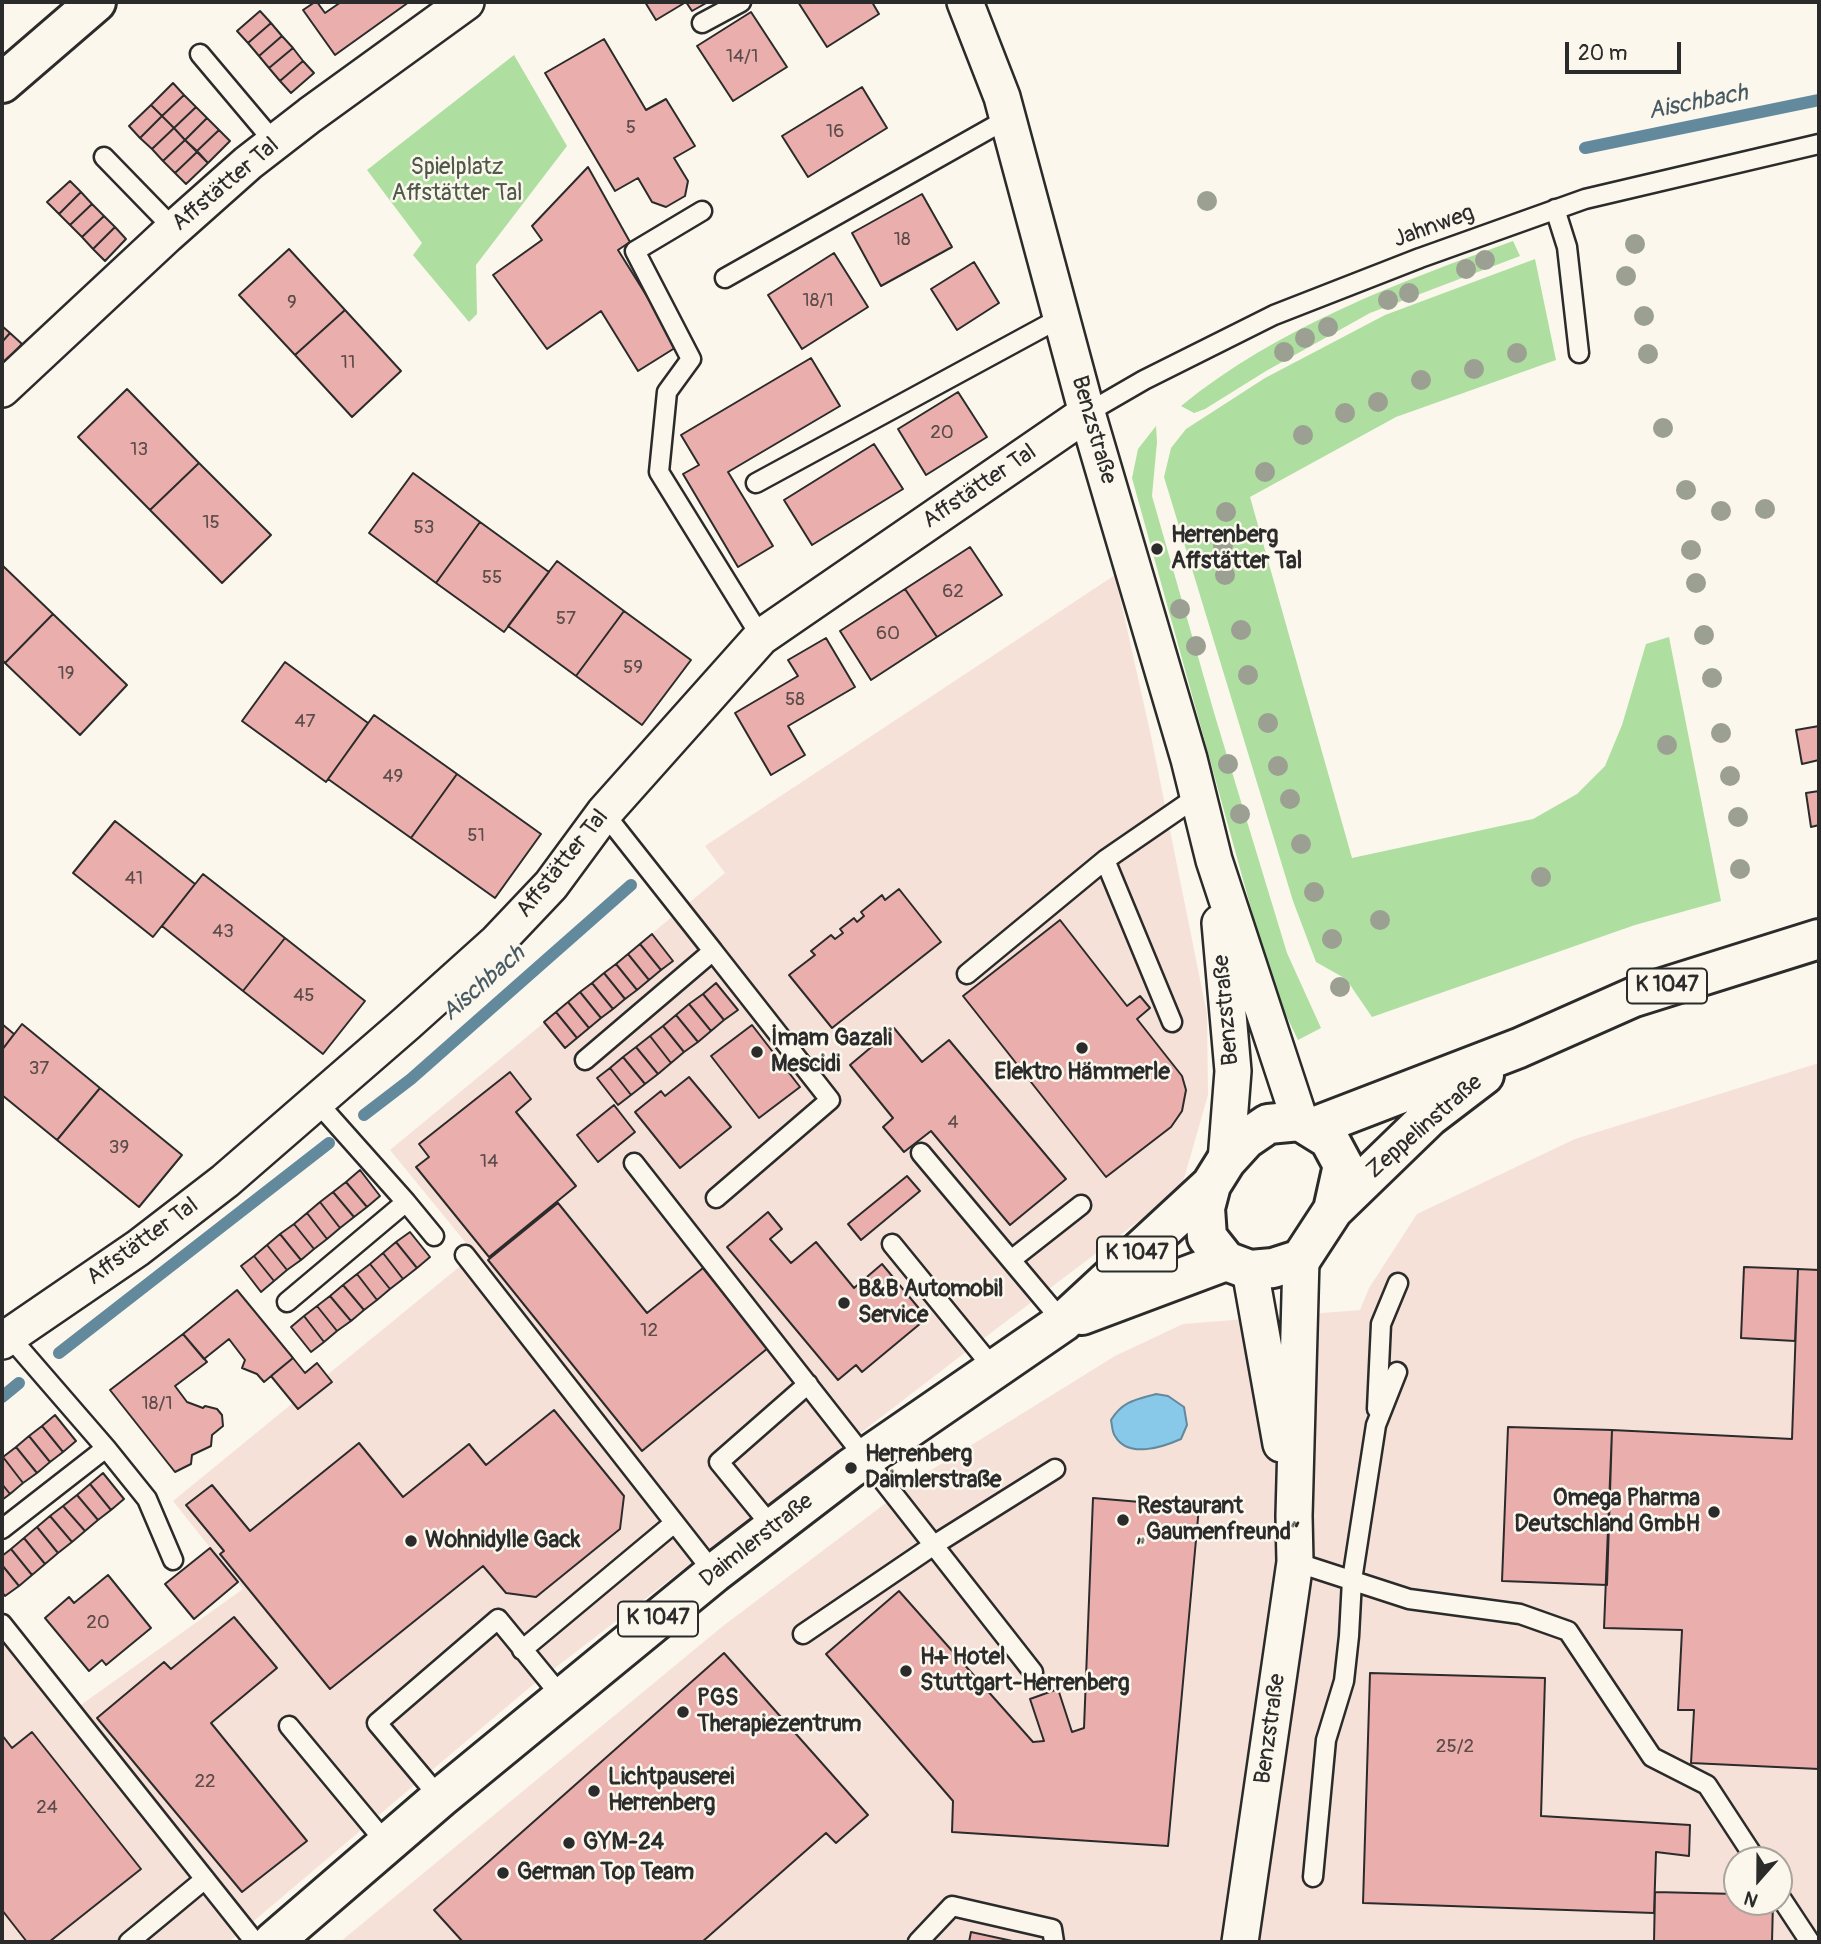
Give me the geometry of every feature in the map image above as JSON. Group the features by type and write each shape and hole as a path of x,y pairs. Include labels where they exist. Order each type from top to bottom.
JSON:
{"main road":[{"path":"2,83 96,2"},
{"name":"Zeppelinstraße","path":"1305,1125 1519,1048 1634,996 1819,939"},
{"name":"Zeppelinstraße","path":"1334,1210 1429,1117 1519,1048"},
{"path":"1268,1125 1305,1125 1329,1139 1343,1165 1334,1210 1301,1259 1273,1268 1238,1266 1207,1237 1205,1208 1218,1173 1246,1139 1268,1125"},
{"name":"Daimlerstraße","path":"273,1942 440,1798 714,1573 865,1457 1063,1322 1218,1173"},
{"name":"Daimlerstraße","path":"1063,1322 1238,1266"}],"street":[{"name":"Affstätter Tal","path":"2,389 248,163 466,2"},
{"name":"Benzstraße","path":"965,2 1002,97 1087,413 1198,796 1214,860 1305,1125"},
{"name":"Affstätter Tal","path":"5,1339 149,1240 225,1181 497,942 551,886 604,813 761,637 1087,413"},
{"name":"Benzstraße","path":"1214,860 1233,1071 1218,1173"},
{"name":"Benzstraße","path":"1240,1942 1295,1562 1301,1259"},
{"name":"Benzstraße","path":"1238,1266 1294,1516"}],"lane":[{"path":"702,23 741,2"},
{"path":"200,54 275,143"},
{"path":"725,278 1007,119"},
{"name":"Jahnweg","path":"1087,413 1144,380 1274,315 1334,290 1585,199 1819,144"},
{"path":"104,157 174,229"},
{"path":"1555,209 1567,247 1579,353"},
{"path":"702,211 635,251 691,359 667,392 659,472 761,637"},
{"path":"756,483 1062,317"},
{"path":"967,974 1105,860 1198,796"},
{"path":"604,813 830,1100 716,1198"},
{"path":"1105,860 1172,1022"},
{"path":"585,1060 713,951"},
{"path":"317,1102 434,1236"},
{"path":"921,1153 1063,1322"},
{"path":"634,1163 1033,1672"},
{"path":"286,1302 406,1202"},
{"path":"1011,1260 1081,1205"},
{"path":"892,1244 994,1369"},
{"path":"465,1255 714,1573"},
{"path":"1313,1877 1326,1740 1344,1681 1352,1580 1376,1425 1381,1324 1398,1283"},
{"path":"5,1339 60,1393 147,1499 173,1560"},
{"path":"1376,1425 1397,1372"},
{"path":"773,1528 719,1462 808,1384"},
{"path":"2,1529 106,1448"},
{"path":"803,1634 934,1545 1055,1469"},
{"path":"522,1650 673,1524"},
{"path":"1295,1562 1409,1599 1520,1614 1568,1632 1651,1757 1707,1785 1747,1846"},
{"path":"440,1798 377,1723 498,1619 562,1697"},
{"path":"2,1624 255,1942"},
{"path":"289,1726 387,1844"},
{"path":"129,1942 205,1878"},
{"path":"918,1942 952,1906 1052,1929 1054,1942"},
{"path":"1793,1916 1810,1942"}],"shaded area":[{"path":"1115,575 1151,736 1207,1014 1208,1095 1181,1189 529,1688 229,1942 2,1942 2,1612 78,1707 243,1589 173,1501 475,1254 390,1150 725,873 705,846"},
{"path":"1819,1063 1819,1942 340,1942 723,1626 923,1475 1115,1356 1183,1324 1360,1310 1369,1288 1417,1214 1575,1139"}],"green space":[{"name":"Spielplatz Affstätter Tal","path":"514,55 567,146 476,265 477,314 469,322 413,255 422,243 367,170"},
{"path":"1513,241 1520,256 1370,313 1266,371 1205,409 1194,413 1181,406 1218,378 1298,330 1426,273"},
{"path":"1535,259 1556,360 1396,417 1250,497 1352,858 1533,819 1577,794 1605,766 1622,725 1646,644 1669,637 1721,901 1635,925 1372,1017 1346,979 1316,962 1293,901 1164,477 1171,448 1186,429 1265,378 1385,315"},
{"path":"1156,426 1152,496 1287,953 1321,1028 1298,1040 1270,977 1132,478 1138,449"}],"water":[{"path":"1156,1394 1168,1396 1184,1407 1187,1425 1181,1439 1146,1449 1128,1447 1121,1443 1114,1434 1111,1420 1130,1402"}],"building":[{"path":"315,2 325,13 341,2 409,2 335,55 303,10"},
{"path":"645,2 686,2 656,20"},
{"path":"686,2 708,2 692,11"},
{"path":"798,2 872,2 879,14 827,47"},
{"path":"260,11 271,23 248,43 237,31"},
{"path":"751,12 787,67 733,101 697,46"},
{"path":"271,23 282,36 259,56 248,43"},
{"path":"282,36 293,48 269,68 259,56"},
{"path":"604,39 646,110 666,99 695,146 674,158 688,181 685,196 666,207 652,202 638,178 615,191 545,73"},
{"path":"293,48 303,61 280,81 269,68"},
{"path":"303,61 314,73 291,93 280,81"},
{"path":"173,83 184,95 162,116 151,105"},
{"path":"862,87 887,128 808,177 782,136"},
{"path":"184,95 196,107 174,128 162,116"},
{"path":"151,105 162,116 140,138 129,126"},
{"path":"196,107 207,118 185,140 174,128"},
{"path":"162,116 174,128 152,149 140,138"},
{"path":"207,118 219,130 197,151 185,140"},
{"path":"174,128 185,140 163,161 152,149"},
{"path":"219,130 230,141 208,163 197,151"},
{"path":"185,140 197,152 175,173 163,161"},
{"path":"197,152 208,163 186,184 175,173"},
{"path":"588,167 630,242 618,250 678,346 638,371 601,311 547,349 493,275 542,240 532,226"},
{"path":"70,181 81,192 59,214 47,202"},
{"path":"81,192 92,204 70,225 59,214"},
{"path":"922,194 952,247 881,286 852,233"},
{"path":"92,204 104,216 82,237 70,225"},
{"path":"104,216 115,227 93,249 82,237"},
{"path":"115,227 126,239 105,261 93,249"},
{"path":"289,249 345,310 295,355 239,295"},
{"path":"834,253 868,307 802,349 768,295"},
{"path":"974,262 999,303 957,330 931,289"},
{"path":"345,310 401,371 352,417 295,355"},
{"path":"2,326 10,333 2,342"},
{"path":"10,333 22,344 2,367 2,342"},
{"path":"811,358 840,406 728,472 773,546 738,567 683,474 699,465 681,435"},
{"path":"127,389 199,463 150,510 78,437"},
{"path":"958,392 987,437 926,475 898,429"},
{"path":"874,444 903,489 812,545 784,500"},
{"path":"199,463 271,535 222,583 150,510"},
{"path":"413,473 480,522 436,583 369,533"},
{"path":"480,522 549,572 504,632 436,583"},
{"path":"970,547 1002,595 937,637 905,589"},
{"path":"557,561 624,611 576,676 508,626"},
{"path":"2,565 53,614 5,663 2,660"},
{"path":"905,589 937,637 871,680 840,631"},
{"path":"624,611 691,660 642,725 576,676"},
{"path":"53,614 127,685 80,735 5,663"},
{"path":"826,638 855,687 788,726 805,755 771,775 735,713 798,676 788,660"},
{"path":"285,662 368,723 326,782 242,721"},
{"path":"374,715 457,774 411,838 328,779"},
{"path":"1819,726 1819,760 1802,764 1796,730"},
{"path":"457,774 541,834 495,898 411,838"},
{"path":"1819,791 1819,825 1811,827 1806,793"},
{"path":"115,821 195,884 153,937 73,873"},
{"path":"203,874 285,938 243,991 162,926"},
{"path":"899,889 941,942 832,1028 789,975 815,955 811,951 831,935 835,939 843,933 840,929 854,918 857,922 864,916 861,912 882,895 885,900"},
{"name":"Elektro Hämmerle","path":"1060,920 1127,1006 1140,996 1150,1008 1137,1019 1182,1076 1186,1090 1182,1111 1171,1127 1106,1177 963,996"},
{"path":"652,934 673,961 661,970 640,944"},
{"path":"285,938 365,1001 323,1054 243,991"},
{"path":"640,944 661,970 649,980 628,954"},
{"path":"628,954 649,980 637,990 616,964"},
{"path":"616,964 637,990 625,999 604,973"},
{"path":"604,973 625,999 613,1009 592,983"},
{"path":"592,983 613,1009 601,1018 580,992"},
{"path":"716,983 738,1010 724,1020 703,994"},
{"path":"580,992 601,1018 589,1028 568,1002"},
{"path":"703,994 724,1020 711,1031 689,1004"},
{"path":"568,1002 589,1028 577,1038 556,1012"},
{"path":"689,1004 711,1031 698,1042 676,1015"},
{"path":"556,1012 577,1038 565,1048 544,1022"},
{"path":"676,1015 698,1042 684,1052 663,1026"},
{"path":"2,1024 14,1034 2,1050"},
{"path":"22,1024 100,1088 57,1140 2,1095 2,1050"},
{"path":"752,1025 800,1087 759,1118 711,1056"},
{"path":"663,1026 684,1052 671,1063 650,1036"},
{"path":"894,1028 922,1062 949,1040 1066,1179 1010,1225 931,1131 904,1152 883,1127 893,1118 850,1065"},
{"path":"650,1036 671,1063 658,1074 636,1047"},
{"path":"636,1047 658,1074 645,1084 623,1057"},
{"path":"623,1057 645,1084 631,1095 610,1068"},
{"path":"610,1068 631,1095 618,1105 597,1078"},
{"path":"510,1072 531,1099 516,1112 576,1186 489,1257 416,1167 429,1157 419,1144"},
{"path":"689,1077 731,1127 680,1168 635,1112 661,1091 665,1096"},
{"path":"100,1088 182,1155 139,1207 57,1140"},
{"path":"614,1105 635,1132 598,1162 577,1135"},
{"path":"360,1170 380,1196 367,1207 346,1182"},
{"path":"907,1176 920,1191 861,1240 848,1224"},
{"path":"346,1182 367,1207 354,1217 333,1192"},
{"path":"333,1192 354,1217 340,1228 320,1202"},
{"path":"320,1202 340,1228 327,1239 307,1213"},
{"path":"558,1203 647,1313 703,1268 768,1348 642,1451 488,1260"},
{"name":"B&B Automobil Service","path":"768,1212 782,1229 770,1239 791,1263 816,1242 854,1288 882,1264 927,1318 862,1372 856,1365 838,1380 727,1247"},
{"path":"307,1213 327,1239 314,1249 294,1224"},
{"path":"294,1224 314,1249 301,1260 280,1234"},
{"path":"410,1232 430,1257 417,1268 396,1242"},
{"path":"280,1234 301,1260 287,1270 267,1245"},
{"path":"396,1242 417,1268 403,1279 383,1253"},
{"path":"267,1245 287,1270 274,1281 254,1256"},
{"path":"383,1253 403,1279 390,1289 370,1264"},
{"path":"254,1256 274,1281 261,1292 241,1266"},
{"path":"370,1264 390,1289 377,1300 357,1274"},
{"path":"1744,1267 1798,1269 1795,1341 1741,1338"},
{"name":"Omega Pharma Deutschland GmbH","path":"1798,1269 1819,1270 1819,1769 1691,1763 1694,1710 1678,1710 1682,1630 1604,1628 1612,1430 1792,1439"},
{"path":"357,1274 377,1300 364,1310 343,1285"},
{"path":"343,1285 364,1310 351,1321 330,1296"},
{"path":"237,1290 293,1358 264,1382 257,1374 242,1368 245,1360 229,1339 204,1359 183,1334"},
{"path":"330,1296 351,1321 337,1331 317,1306"},
{"path":"317,1306 337,1331 324,1342 304,1316"},
{"path":"304,1316 324,1342 311,1352 291,1327"},
{"path":"183,1334 207,1362 175,1386 187,1402 203,1408 205,1406 217,1409 222,1415 223,1426 212,1435 211,1446 192,1455 191,1464 175,1472 110,1390"},
{"path":"293,1358 305,1373 317,1363 332,1382 298,1409 271,1376"},
{"name":"Wohnidylle Gack","path":"554,1410 624,1496 620,1529 536,1597 506,1593 483,1566 330,1689 220,1554 224,1551 186,1505 212,1485 250,1531 359,1443 403,1497 469,1444 486,1465"},
{"path":"55,1415 76,1441 63,1452 42,1426"},
{"path":"42,1426 63,1452 50,1462 29,1436"},
{"name":"Omega Pharma Deutschland GmbH","path":"1508,1427 1612,1430 1607,1585 1502,1581"},
{"path":"29,1436 50,1462 37,1473 16,1447"},
{"path":"16,1447 37,1473 23,1483 3,1457"},
{"path":"3,1457 23,1483 10,1494 2,1484"},
{"path":"103,1473 124,1499 111,1510 90,1484"},
{"path":"2,1484 10,1494 2,1500"},
{"path":"90,1484 111,1510 98,1520 77,1495"},
{"path":"77,1495 98,1520 85,1531 63,1506"},
{"name":"H+ Hotel Stuttgart-Herrenberg","path":"1093,1498 1199,1507 1168,1846 952,1832 953,1801 826,1654 899,1591 1033,1742 1044,1741 1030,1699 1058,1689 1072,1732 1084,1728"},
{"path":"63,1506 85,1531 72,1542 50,1516"},
{"path":"50,1516 72,1542 58,1553 37,1527"},
{"path":"37,1527 58,1553 45,1564 24,1538"},
{"path":"24,1538 45,1564 32,1575 11,1549"},
{"path":"210,1548 238,1582 194,1619 165,1584"},
{"path":"11,1549 32,1575 19,1586 2,1565 2,1556"},
{"path":"2,1565 19,1586 5,1596 2,1592"},
{"path":"108,1575 151,1628 106,1665 102,1660 89,1671 45,1618 69,1597 74,1603"},
{"path":"234,1617 277,1668 211,1723 307,1841 242,1892 97,1718 164,1662 171,1669"},
{"path":"724,1653 868,1815 836,1843 826,1833 702,1942 463,1942 434,1910"},
{"path":"1370,1673 1545,1678 1541,1816 1690,1825 1689,1856 1656,1852 1654,1913 1363,1903"},
{"path":"32,1732 141,1869 49,1942 27,1942 2,1910 2,1735 12,1748"},
{"path":"1655,1892 1723,1894 1723,1916 1773,1916 1772,1942 1654,1942"},
{"path":"971,1932 1017,1942 969,1942"}],"waterway":[{"name":"Aischbach","path":"1585,148 1819,100"},
{"name":"Aischbach","path":"364,1115 411,1079 631,885"},
{"name":"Aischbach","path":"59,1353 329,1143"},
{"name":"Aischbach","path":"2,1397 19,1383"}],"place":[{"name":"Herrenberg Affstätter Tal","path":"1157,549"},
{"name":"Elektro Hämmerle","path":"1082,1048"},
{"name":"İmam Gazali Mescidi","path":"757,1052"},
{"name":"B&B Automobil Service","path":"844,1303"},
{"name":"Herrenberg Daimlerstraße","path":"851,1468"},
{"name":"Omega Pharma Deutschland GmbH","path":"1714,1512"},
{"name":"Restaurant „Gaumenfreund“","path":"1123,1520"},
{"name":"Wohnidylle Gack","path":"411,1541"},
{"name":"H+ Hotel Stuttgart-Herrenberg","path":"906,1671"},
{"name":"PGS Therapiezentrum","path":"683,1712"},
{"name":"Lichtpauserei Herrenberg","path":"594,1791"},
{"name":"GYM-24","path":"569,1843"},
{"name":"German Top Team","path":"503,1873"}]}
